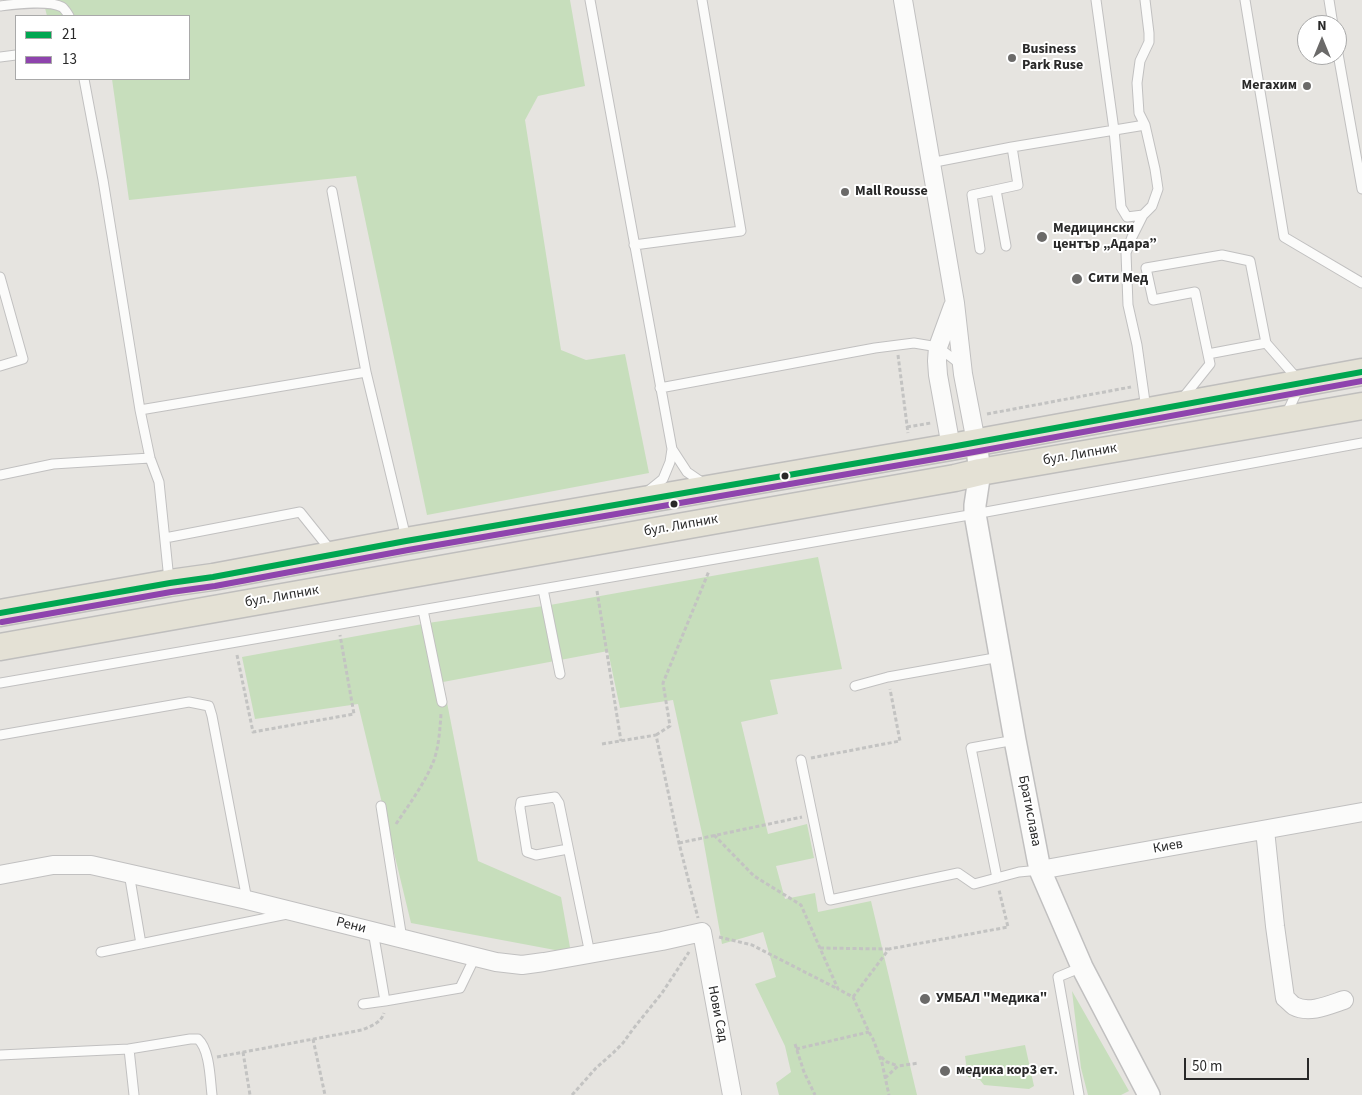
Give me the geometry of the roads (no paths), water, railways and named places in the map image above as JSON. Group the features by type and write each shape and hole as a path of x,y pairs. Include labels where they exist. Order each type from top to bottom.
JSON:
{"main road":[{"path":"0,613 951,447 1362,372"},
{"name":"бул. Липник","path":"0,647 955,478 980,472 1362,406"}],"street":[{"path":"903,0 955,303 963,374 976,442 980,472 975,510"},
{"path":"955,303 938,347 938,375 955,478 975,510"},
{"name":"Братислава","path":"975,510 1015,740 1040,870 1082,967 1149,1095"},
{"name":"Киев","path":"1040,870 1362,812"},
{"path":"1265,830 1285,998 1293,1006 1303,1008 1319,1008 1344,1000"},
{"name":"Рени","path":"0,875 53,865 91,865 247,900 496,962 522,965 662,941 702,932"},
{"name":"Нови Сад","path":"702,932 732,1095"}],"lane":[{"path":"590,0 672,449 670,462 663,479 635,502"},
{"path":"634,245 741,231 702,0"},
{"path":"1097,0 1114,130 1121,207 1127,217 1143,216"},
{"path":"1145,0 1149,42 1140,61 1137,83 1139,113 1145,125 1156,169 1158,189 1152,206 1143,216 1126,253 1128,305 1137,345 1146,411"},
{"path":"1245,0 1284,237 1362,283"},
{"path":"1329,0 1331,15"},
{"path":"0,6 39,1 52,2 63,7 68,15"},
{"path":"0,58 15,55"},
{"path":"1340,65 1362,189"},
{"path":"84,80 103,180 140,410 150,458 159,482 170,583"},
{"path":"930,163 1145,125"},
{"path":"980,249 972,195 1018,185 1012,147"},
{"path":"996,190 1006,246"},
{"path":"332,191 366,372 406,541"},
{"path":"1177,405 1210,364 1195,292 1153,300 1146,268 1222,255 1250,261 1266,343 1301,383 1284,420"},
{"path":"0,277 23,359 0,366"},
{"path":"660,388 867,349 914,343 938,347 961,364 963,374"},
{"path":"1208,354 1266,343"},
{"path":"140,410 366,372"},
{"path":"0,684 714,559 975,510 1362,444"},
{"path":"672,449 686,472 701,483 722,487"},
{"path":"0,475 53,464 150,458"},
{"path":"165,538 300,512 334,554"},
{"path":"543,589 560,674"},
{"path":"423,610 442,702"},
{"path":"855,686 888,677 1001,657"},
{"path":"0,735 189,702 208,706 212,716 247,900"},
{"path":"997,878 970,748 1015,740"},
{"name":"Киев","path":"801,760 830,900 958,873 974,884 1019,872 1040,870"},
{"path":"568,849 536,855 527,852 520,808 521,802 554,797 559,803 590,954"},
{"path":"381,806 402,938"},
{"path":"129,874 141,944"},
{"path":"101,952 296,912"},
{"path":"373,931 385,1001"},
{"path":"362,1004 460,988 475,957"},
{"path":"1079,1095 1058,977 1082,967"},
{"path":"0,1055 129,1049 198,1039 203,1043 212,1095"},
{"path":"129,1049 134,1095"}],"place":[{"name":"Business Park Ruse","path":"1012,58"},
{"name":"Мегахим","path":"1307,86"},
{"name":"Mall Rousse","path":"845,192"},
{"name":"Медицински център „Адара”","path":"1042,237"},
{"name":"Сити Мед","path":"1077,279"},
{"name":"УМБАЛ \"Медика\"","path":"925,999"},
{"name":"медика кор3 ет.","path":"945,1071"}]}
